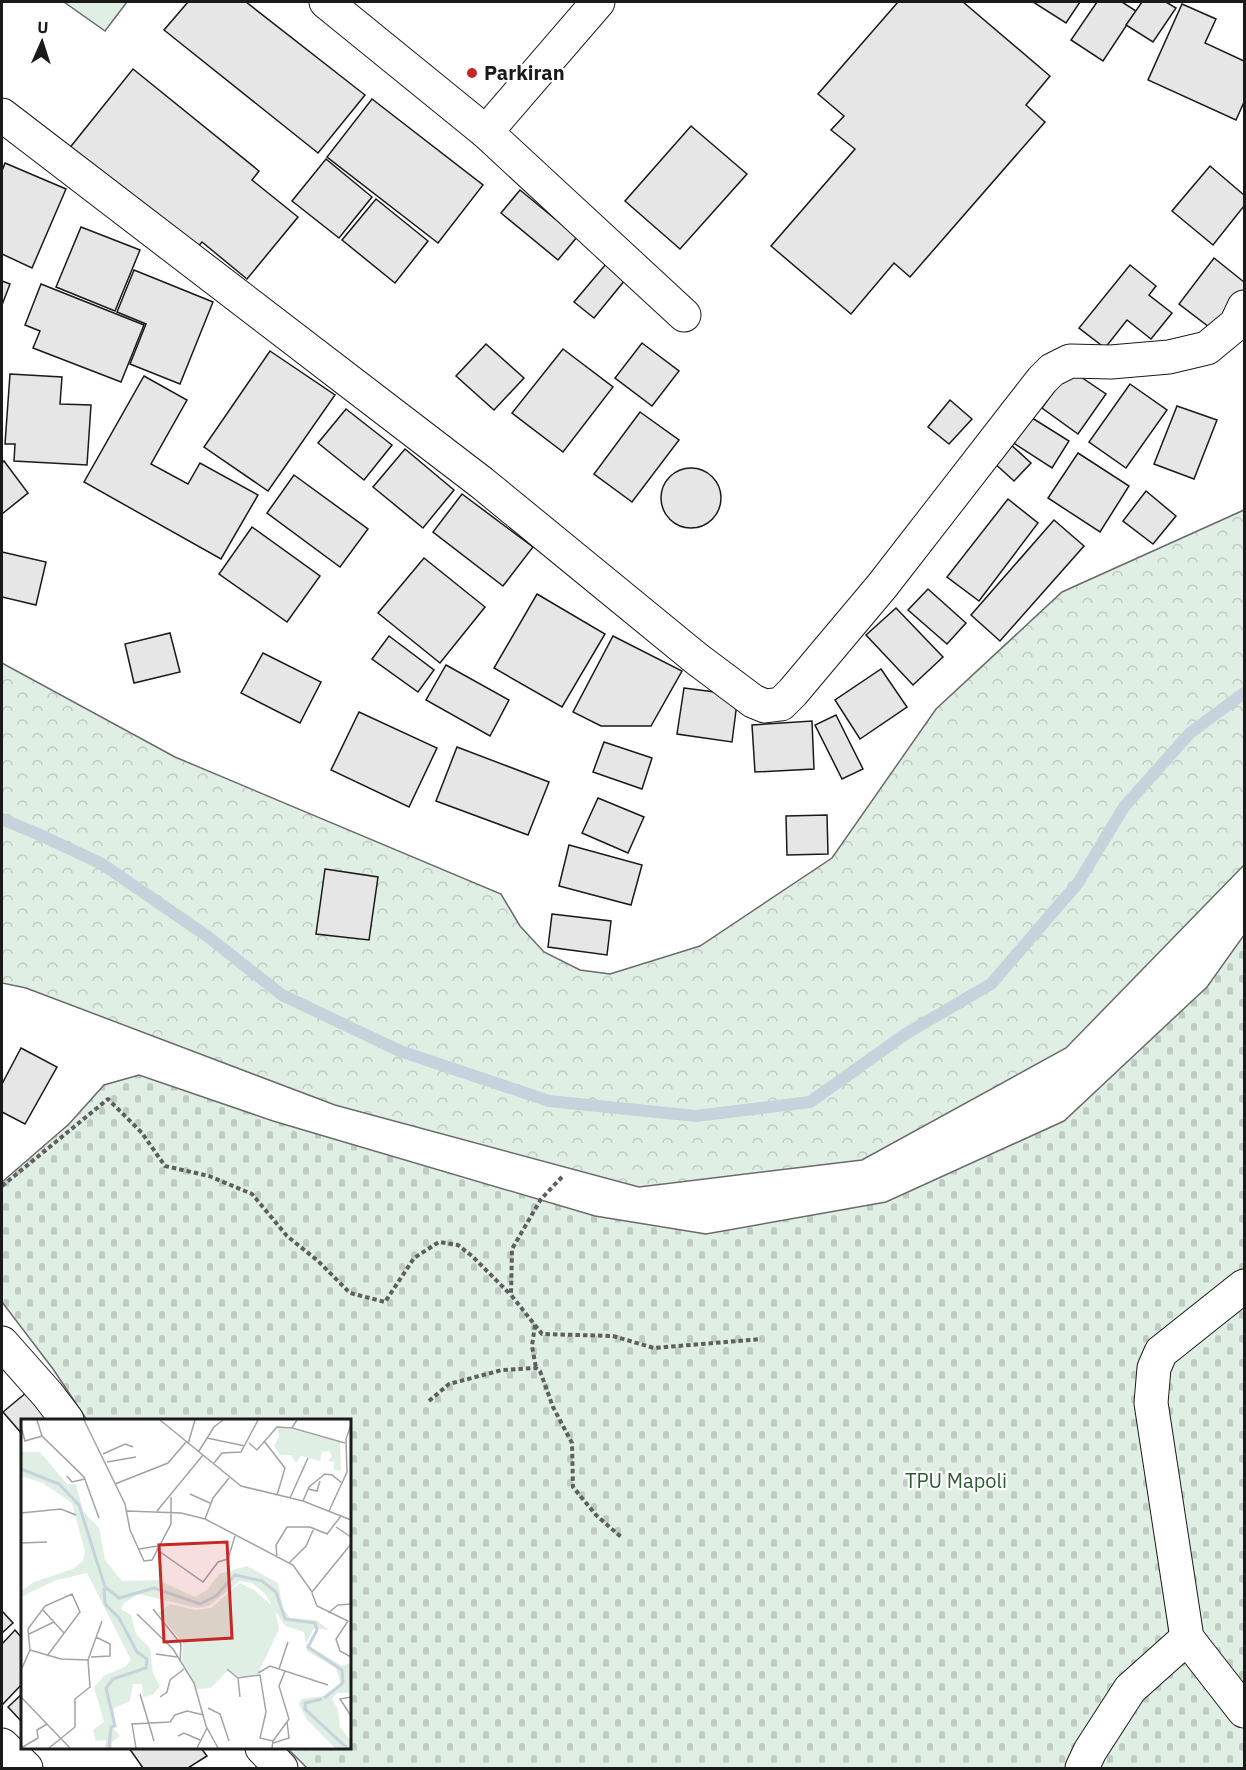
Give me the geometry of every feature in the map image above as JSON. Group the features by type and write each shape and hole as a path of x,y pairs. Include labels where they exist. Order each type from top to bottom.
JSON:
{"street":[{"path":"326,2 486,132 684,315"},
{"path":"486,132 598,2"},
{"path":"2,115 482,483 697,659 753,701 765,706 781,704 793,692 882,586 1052,370 1070,361 1111,362 1169,357 1207,348 1236,324 1245,308"},
{"path":"1245,1286 1161,1352 1154,1368 1151,1403 1187,1638 1245,1711"},
{"path":"2,1342 66,1419"},
{"path":"1082,1768 1090,1751 1130,1689 1187,1638"},
{"path":"2,1745 26,1768"},
{"path":"263,1749 281,1768"}],"path":[{"path":"2,1186 108,1099 142,1133 165,1166 209,1176 252,1194 287,1236 318,1261 350,1293 385,1302 414,1258 439,1242 458,1245 472,1256 511,1295 542,1334 614,1336 654,1348 761,1338"},
{"path":"511,1295 512,1249 541,1199 562,1177"},
{"path":"535,1325 532,1346 536,1368 540,1371 553,1407 572,1443 573,1487 596,1515 621,1537"},
{"path":"429,1401 449,1384 502,1370 536,1368"}],"green space":[{"path":"64,2 127,2 105,31"},
{"path":"1244,510 1244,865 1066,1048 862,1160 639,1187 335,1105 26,988 2,983 2,663 175,757 501,894 520,926 544,952 580,970 610,974 700,946 832,858 936,709 1062,592"},
{"name":"TPU Mapoli","path":"1244,935 1244,1768 307,1768 288,1749 351,1749 351,1419 86,1419 53,1369 2,1302 2,1182 69,1124 104,1085 139,1075 273,1121 595,1216 706,1234 886,1202 1064,1121 1207,987"}],"building":[{"path":"188,2 246,2 365,95 318,153 164,30"},
{"path":"898,2 963,2 1050,76 1026,105 1045,122 910,277 894,263 851,314 771,246 855,149 831,130 844,116 818,94"},
{"path":"1033,2 1080,2 1066,23"},
{"path":"1097,2 1122,2 1136,11 1103,61 1071,40"},
{"path":"1142,2 1166,2 1176,8 1153,42 1126,25"},
{"path":"1182,4 1216,19 1205,43 1244,61 1244,102 1236,120 1148,80"},
{"path":"133,69 259,171 252,180 298,217 247,279 202,242 194,251 68,150"},
{"path":"372,99 483,185 438,243 327,157"},
{"path":"691,126 747,174 680,249 625,201"},
{"path":"326,159 372,197 339,238 292,201"},
{"path":"5,163 66,189 32,268 2,254 2,171"},
{"path":"1210,166 1244,195 1244,206 1213,245 1172,211"},
{"path":"520,190 577,237 558,260 501,213"},
{"path":"376,199 428,241 395,283 342,240"},
{"path":"81,227 140,250 115,311 56,287"},
{"path":"1214,258 1244,282 1244,289 1213,330 1179,304"},
{"path":"606,264 625,280 594,318 574,302"},
{"path":"1130,265 1156,286 1149,295 1172,313 1151,339 1127,320 1105,348 1079,328"},
{"path":"134,270 213,302 180,384 130,364 146,324 117,312"},
{"path":"2,281 10,284 2,305"},
{"path":"41,284 144,325 121,382 33,348 40,331 25,325"},
{"path":"642,343 679,371 652,406 615,378"},
{"path":"486,344 524,378 494,410 456,376"},
{"path":"563,349 613,387 563,452 512,413"},
{"path":"270,351 335,395 268,491 204,447"},
{"path":"1069,369 1106,394 1078,434 1042,408"},
{"path":"10,374 62,377 60,404 91,405 87,465 14,461 15,444 5,444"},
{"path":"144,376 187,400 151,464 188,484 200,463 258,495 221,559 84,482"},
{"path":"1130,384 1167,410 1126,468 1089,442"},
{"path":"950,400 972,419 949,444 928,427"},
{"path":"1177,406 1217,420 1194,479 1154,464"},
{"path":"346,409 392,445 364,480 318,443"},
{"path":"640,412 679,440 632,502 594,474"},
{"path":"1029,416 1069,441 1052,468 1012,442"},
{"path":"1009,443 1031,463 1014,481 992,461"},
{"path":"405,449 454,490 423,528 373,487"},
{"path":"1078,453 1129,486 1100,532 1048,498"},
{"path":"4,461 28,493 2,514 2,463"},
{"path":"691,468 712,477 721,498 712,519 691,528 670,519 661,498 670,477"},
{"path":"294,475 368,529 340,567 267,513"},
{"path":"1146,491 1176,516 1153,544 1123,521"},
{"path":"462,494 533,547 503,586 433,532"},
{"path":"1008,499 1038,523 979,601 947,577"},
{"path":"1054,520 1084,546 1000,641 971,615"},
{"path":"252,527 320,576 287,622 219,574"},
{"path":"2,552 46,562 36,605 2,597"},
{"path":"424,558 485,607 440,663 378,613"},
{"path":"928,589 966,623 947,644 908,610"},
{"path":"537,594 605,634 562,707 494,668"},
{"path":"896,608 943,657 913,685 866,635"},
{"path":"170,633 180,672 134,683 125,644"},
{"path":"389,636 434,670 418,692 372,659"},
{"path":"613,636 682,671 651,726 601,726 573,712"},
{"path":"263,653 321,682 300,723 241,693"},
{"path":"446,665 509,700 490,736 426,700"},
{"path":"881,669 907,707 860,739 835,700"},
{"path":"684,688 738,695 732,742 677,734"},
{"path":"359,712 437,748 409,807 331,770"},
{"path":"836,715 863,769 842,779 815,725"},
{"path":"812,721 814,769 755,772 752,725"},
{"path":"604,742 652,758 642,789 593,772"},
{"path":"457,747 549,782 528,835 436,801"},
{"path":"598,798 644,817 628,853 582,833"},
{"path":"827,815 828,854 787,855 786,816"},
{"path":"569,845 642,865 631,905 559,886"},
{"path":"325,869 378,877 369,940 316,934"},
{"path":"552,914 611,921 607,955 548,947"},
{"path":"21,1048 57,1067 25,1124 2,1112 2,1084"},
{"path":"27,1392 50,1419 21,1419 21,1433 3,1412"},
{"path":"2,1611 13,1623 2,1633"},
{"path":"15,1630 21,1637 21,1685 2,1705 2,1644"},
{"path":"21,1695 21,1721 8,1707"},
{"path":"130,1749 202,1749 207,1756 188,1768 143,1768"}],"waterway":[{"path":"2,819 102,864 207,936 282,995 400,1051 549,1101 696,1116 810,1102 907,1033 991,984 1078,883 1124,807 1190,733 1244,693"}],"place":[{"name":"Parkiran","path":"472,73"}]}
